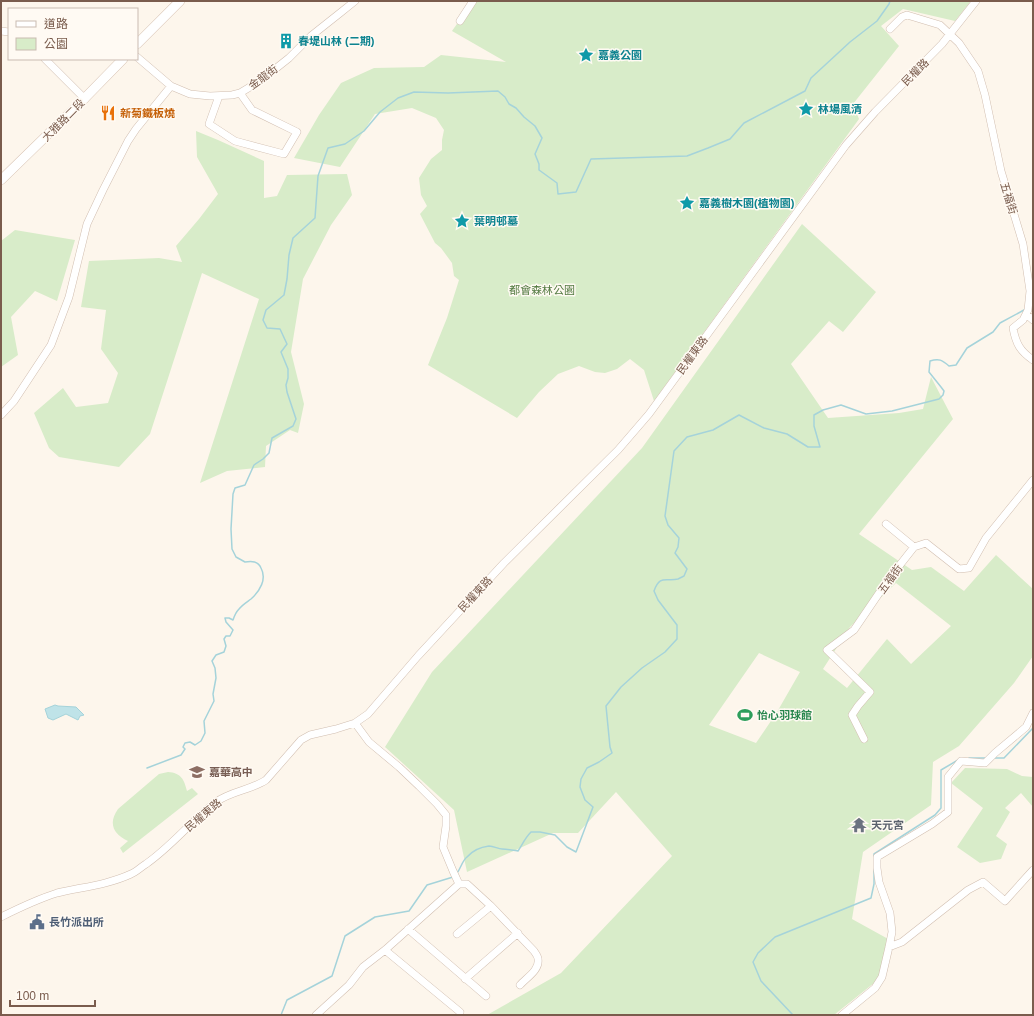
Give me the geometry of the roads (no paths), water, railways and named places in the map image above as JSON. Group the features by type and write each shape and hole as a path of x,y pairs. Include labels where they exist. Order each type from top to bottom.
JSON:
{"main road":[{"path":"138,43 180,1"},
{"name":"大雅路二段","path":"1,180 85,99 122,60"}],"street":[{"name":"金龍街","path":"138,58 171,86 190,94 218,96 240,93 260,82 289,58 311,36 355,1"},
{"path":"460,21 473,1"},
{"name":"民權路","path":"850,140 875,112 942,44 976,1"},
{"name":"五福街","path":"890,29 902,16 907,15 940,25 959,43 978,71 985,95 1001,171 1023,244 1030,291 1029,313"},
{"path":"46,60 85,99"},
{"path":"1,415 14,401 51,345 69,297 87,224 125,148 136,129 171,86"},
{"path":"218,96 209,124 235,141 284,154 297,132 252,110 240,93"},
{"name":"民權東路","path":"1,917 26,905 56,894 110,882 132,874 166,848 218,801 227,796 260,784 266,780 300,740 310,735 336,729 355,722 368,714 418,656 504,563 618,450 649,414 850,140"},
{"path":"1033,320 1029,313 1013,328 1014,337 1018,345 1024,354 1033,360"},
{"path":"886,524 914,547 926,543 959,569 969,568 986,538 1033,480"},
{"name":"五福街","path":"864,739 852,715 870,692 827,650 854,630 888,580 914,547"},
{"path":"842,1015 875,988 882,977 889,947 892,932 890,913 879,882 877,857 932,824 948,812 948,777 961,761 985,764 995,752 1026,727 1033,713"},
{"path":"355,722 369,742 414,781 446,815 443,847 452,871 459,884"},
{"path":"889,947 902,942 968,890 983,882 1005,901 1033,870"},
{"path":"316,1015 349,985 363,967 385,950 459,884 467,884 518,933 534,951 538,958 538,964 533,972 520,985"},
{"path":"457,934 490,906"},
{"path":"408,929 486,996"},
{"path":"465,979 518,933"},
{"path":"385,950 460,1012"}],"water":[{"path":"55,705 76,707 84,715 80,716 78,720 66,714 53,720 48,718 45,709"}],"waterway":[{"path":"147,768 181,755 185,749 183,747 185,743 190,742 195,745 201,741 205,733 204,721 214,701 213,694 216,678 215,668 212,661 216,655 224,652 226,646 224,639 226,636 230,636 233,630 226,622 225,618 233,620 240,608 251,599 262,585 263,572 258,564 245,562 236,557 232,549 231,529 233,494 235,488 245,485 254,465 269,453 272,438 293,426 296,419 287,392 286,385 288,369 281,352 287,344 280,329 267,328 263,320 266,310 284,295 289,255 293,238 315,218 318,176 328,148 345,144 364,131 380,112 398,98 414,92 448,93 498,91 505,97 509,104 516,108 535,126 542,138 535,154 539,164 539,170 557,183 558,194 576,192 591,159 687,156 730,139 744,123 805,91 811,78 850,42 877,21 890,1"},
{"path":"457,873 465,859 474,851 489,846 518,851 531,832 555,835 567,847 576,852 593,807 585,800 580,787 581,779 587,768 612,753 610,747 606,706 621,687 642,668 665,652 677,639 677,625 658,600 654,591 659,582 678,579 684,576 687,569 675,553 678,547 679,538 668,525 665,516 674,451 687,437 713,430 739,415 764,428 787,434 808,447 820,447 814,426 814,415 823,410 841,405 866,414 892,411 939,399 943,395 944,391 929,372 930,361 938,360 949,366 956,365 967,348 993,332 1000,323 1024,310"},
{"path":"993,758 1004,758 1033,728"},
{"path":"969,758 986,758"},
{"path":"874,857 874,854 935,815 941,808 941,770 958,760"},
{"path":"793,1015 761,981 753,962 758,953 775,937 871,898 874,884 874,861"},
{"path":"281,1015 287,1000 332,976 345,936 375,917 409,911 427,885 453,877"}],"place":[{"name":"春堤山林 (二期)","path":"286,41"},
{"name":"嘉義公園","path":"586,55"},
{"name":"林場風清","path":"806,109"},
{"name":"新菊鐵板燒","path":"108,113"},
{"name":"嘉義樹木園(植物園)","path":"687,203"},
{"name":"葉明邨墓","path":"462,221"},
{"name":"怡心羽球館","path":"745,715"},
{"name":"嘉華高中","path":"197,772"},
{"name":"天元宮","path":"859,825"},
{"name":"長竹派出所","path":"37,922"}],"park label":[{"name":"都會森林公園","path":"542,290"}]}
